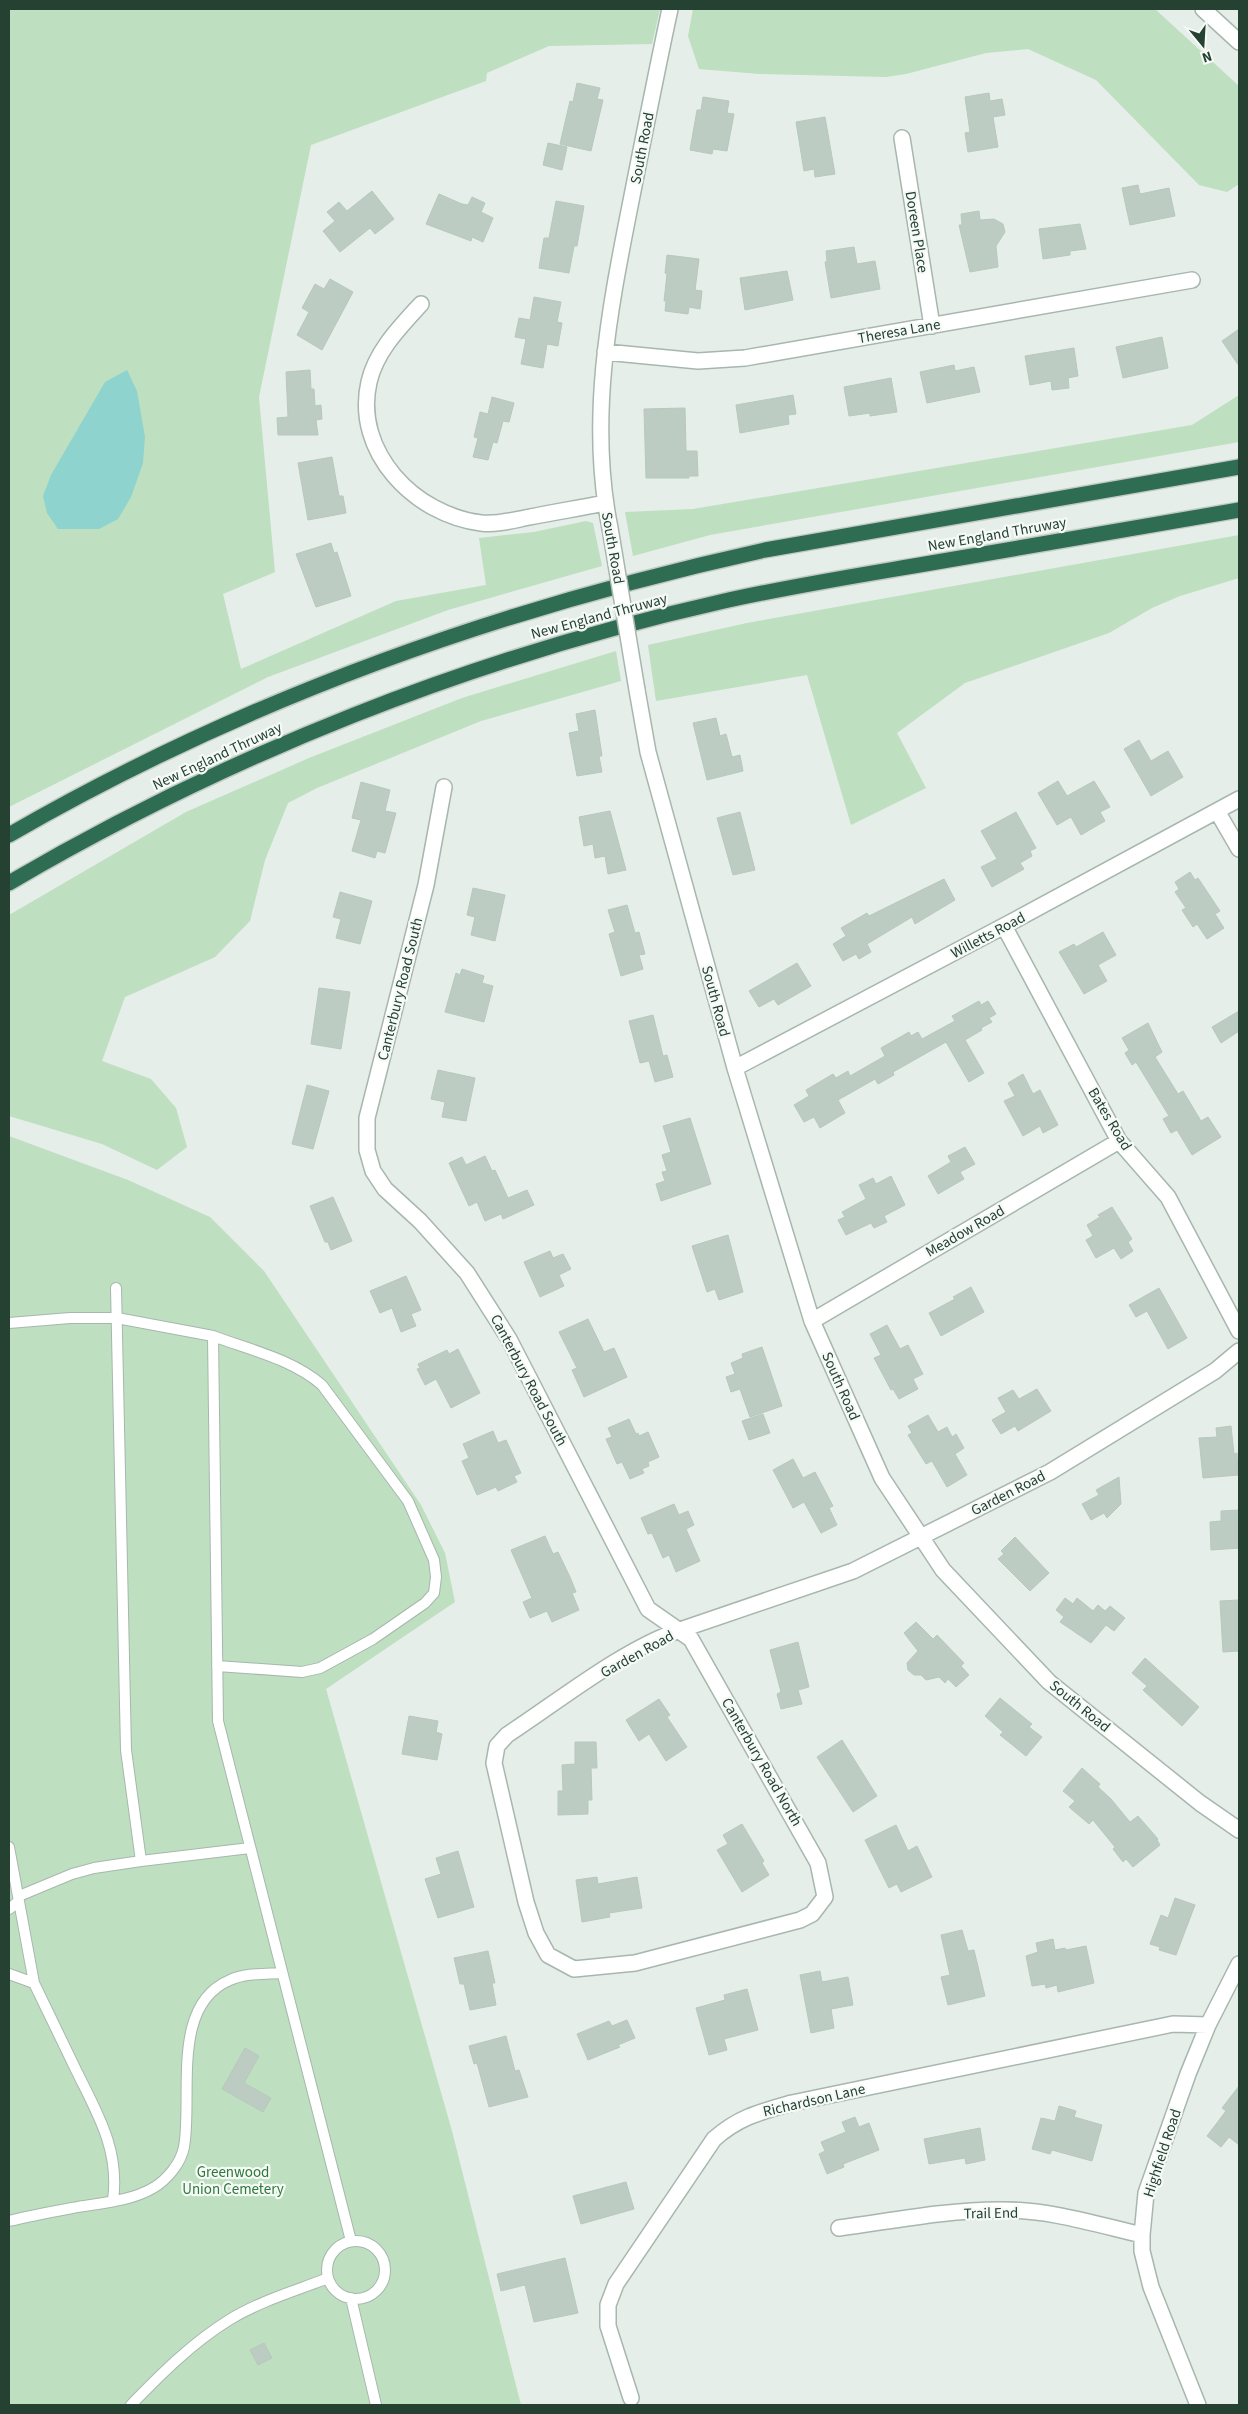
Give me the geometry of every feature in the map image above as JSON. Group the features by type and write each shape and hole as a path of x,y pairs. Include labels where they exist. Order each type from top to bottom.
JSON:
{"highway":[{"name":"New England Thruway","path":"9,834 148,760 279,701 437,640 561,601 653,576 765,550 1239,467"},
{"name":"New England Thruway","path":"9,883 152,805 274,748 398,698 525,655 664,616 785,588 1239,510"}],"street":[{"name":"South Road","path":"670,9 625,232 605,352 600,441 605,503 648,752 735,1068 812,1321 882,1478 943,1570 1048,1682 1200,1803 1239,1830"},
{"path":"1203,9 1239,42"},
{"name":"Doreen Place","path":"902,138 932,326"},
{"name":"Theresa Lane","path":"605,352 698,361 720,361 1192,280"},
{"path":"421,304 395,333 379,358 369,382 366,406 370,429 379,451 391,473 405,490 422,503 442,513 463,520 484,523 504,522 605,503"},
{"name":"Canterbury Road South","path":"444,786 426,885 367,1118 367,1150 373,1171 385,1189 420,1221 467,1273 509,1339 648,1609 680,1630"},
{"name":"Willetts Road","path":"735,1068 1239,799"},
{"path":"1217,811 1239,849"},
{"name":"Bates Road","path":"1004,926 1119,1141 1168,1197 1239,1331"},
{"name":"Meadow Road","path":"812,1321 1119,1141"},
{"name":"Garden Road","path":"823,1902 812,1914 800,1920 635,1963 574,1969 548,1955 536,1933 526,1902 494,1763 497,1746 506,1735 624,1657 664,1636 853,1571 1050,1472 1216,1371 1239,1351"},
{"name":"Canterbury Road North","path":"680,1630 691,1640 818,1863 825,1897 823,1902"},
{"name":"Highfield Road","path":"1198,2405 1150,2287 1142,2251 1142,2235 1146,2193 1188,2074 1208,2025 1239,1964"},
{"name":"Richardson Lane","path":"632,2398 608,2326 608,2305 616,2284 714,2139 731,2124 752,2114 811,2099 1173,2024 1208,2025"},
{"name":"Trail End","path":"839,2228 935,2215 999,2210 1057,2215 1142,2235"}],"lane":[{"path":"116,1288 126,1750 141,1861"},
{"path":"9,1323 70,1318 118,1318 213,1336 295,1366 322,1385 408,1501 434,1560 436,1577 434,1593 425,1603 373,1639 320,1668 302,1672 217,1666"},
{"path":"213,1336 218,1722 351,2241"},
{"path":"9,1846 34,1983 103,2127 114,2161 116,2180 114,2200"},
{"path":"9,1909 19,1898 79,1872 141,1861 250,1848"},
{"path":"9,2221 131,2198 153,2188 169,2176 184,2148 190,2044 198,2011 205,1998 216,1987 231,1979 282,1973"},
{"path":"9,1974 34,1983"},
{"path":"351,2241 361,2241 378,2250 386,2268 381,2286 366,2298 351,2298 339,2294 328,2278 327,2269 332,2255 342,2245 351,2241"},
{"path":"131,2405 158,2377 191,2348 230,2320 274,2298 328,2278"},
{"path":"351,2298 376,2405"}],"green space":[{"path":"9,9 660,9 652,44 549,46 487,73 486,81 311,145 259,397 275,572 223,594 241,669 396,601 486,585 479,538 534,532 586,521 593,523 602,566 448,610 268,677 9,807"},
{"path":"693,9 1155,9 1239,86 1239,184 1227,192 1199,185 1096,80 1028,49 986,53 906,74 886,77 760,74 699,69 688,36"},
{"path":"1239,395 1239,442 710,535 633,556 625,512 693,509 1192,425"},
{"path":"1239,535 1239,578 1180,596 1152,608 1109,633 965,683 897,733 926,788 851,825 807,675 656,701 648,645 747,623"},
{"path":"616,651 621,681 481,721 317,788 288,803 265,860 250,921 215,957 125,997 102,1061 151,1079 176,1108 187,1147 157,1170 102,1144 9,1116 9,915 186,812 309,758 462,698"},
{"name":"Greenwood Union Cemetery","path":"9,1136 128,1180 210,1217 264,1271 421,1505 445,1553 455,1602 326,1689 452,2131 521,2405 9,2405"}],"water":[{"path":"127,370 137,391 145,437 143,463 131,497 118,519 99,529 58,529 47,513 43,496 51,475 105,382"}],"building":[{"path":"577,83 600,88 597,99 603,100 591,151 560,144 570,101 573,102"},
{"path":"989,93 990,101 1002,99 1005,115 993,117 998,147 968,152 965,133 970,132 965,97"},
{"path":"703,97 729,101 727,113 734,114 727,151 713,149 712,154 690,150 697,110 701,110"},
{"path":"825,117 835,174 815,177 814,169 804,171 796,122"},
{"path":"548,143 567,147 562,170 543,165"},
{"path":"1138,185 1140,194 1169,188 1175,216 1130,225 1122,188"},
{"path":"372,191 394,219 375,234 370,228 340,252 323,231 335,221 327,212 339,202 347,211"},
{"path":"439,194 462,204 468,205 472,197 485,203 481,212 493,218 483,242 472,237 471,241 426,224"},
{"path":"556,201 584,206 577,246 574,246 569,273 539,268 544,238 549,238"},
{"path":"979,211 980,220 994,219 1003,224 1005,232 996,246 998,267 970,272 959,225 962,225 961,214"},
{"path":"1080,224 1086,249 1070,251 1070,255 1043,259 1039,229"},
{"path":"854,247 857,264 875,261 880,289 831,298 825,262 827,261 826,251"},
{"path":"667,255 699,259 695,290 702,291 700,309 689,307 688,314 665,311"},
{"path":"787,271 793,300 745,310 740,278"},
{"path":"330,279 353,292 322,350 297,335 309,312 302,308 315,284 324,289"},
{"path":"534,297 561,302 557,322 562,323 558,346 547,344 543,368 521,364 526,339 515,337 519,318 530,320"},
{"path":"1239,329 1239,366 1222,341"},
{"path":"1162,337 1168,368 1123,378 1116,347"},
{"path":"1074,348 1078,376 1068,378 1069,388 1052,390 1051,381 1030,385 1025,356"},
{"path":"954,365 955,371 974,367 980,392 927,403 920,372"},
{"path":"310,370 311,389 314,389 315,406 321,405 322,419 316,420 318,435 278,435 277,418 288,417 286,372"},
{"path":"891,378 897,412 870,416 870,413 849,416 844,387"},
{"path":"793,395 796,414 788,415 789,424 740,433 736,405"},
{"path":"492,397 514,403 509,422 503,421 497,443 493,442 488,460 473,457 478,438 474,437 480,412 488,414"},
{"path":"685,408 686,451 697,451 698,476 689,476 689,478 646,478 644,409"},
{"path":"332,457 339,496 343,496 346,513 308,520 298,463"},
{"path":"331,543 334,553 337,552 351,596 316,607 296,554"},
{"path":"595,710 602,756 599,756 602,772 577,776 569,733 579,731 576,714"},
{"path":"716,718 720,736 726,734 732,757 740,755 743,771 707,780 693,723"},
{"path":"1139,740 1151,761 1168,751 1183,777 1151,796 1124,749"},
{"path":"1058,781 1067,796 1094,781 1110,807 1100,812 1105,821 1081,835 1071,817 1057,825 1038,793"},
{"path":"361,782 390,790 385,811 396,813 385,853 377,851 375,858 352,851 361,820 352,818"},
{"path":"610,811 626,870 608,874 605,856 595,858 593,844 584,846 579,817"},
{"path":"740,812 755,870 733,875 717,818"},
{"path":"1016,812 1036,848 1030,851 1032,856 1020,863 1024,869 992,887 981,867 997,859 981,831"},
{"path":"1190,872 1195,880 1198,878 1220,911 1215,914 1224,928 1207,939 1197,924 1193,927 1182,910 1186,908 1175,892 1179,889 1175,882"},
{"path":"944,879 955,900 915,924 912,917 867,944 871,952 859,959 856,954 843,961 833,944 846,936 841,928 867,913 869,916"},
{"path":"473,888 505,895 495,941 471,935 475,917 467,915"},
{"path":"340,892 372,901 360,944 336,938 341,919 333,917"},
{"path":"627,905 635,933 639,932 645,954 639,955 643,969 621,976 609,934 615,932 608,910"},
{"path":"1103,932 1116,955 1098,965 1107,981 1084,994 1059,952 1074,944 1076,947"},
{"path":"797,963 811,986 778,1005 774,999 759,1007 749,991"},
{"path":"462,969 484,976 482,983 493,986 484,1022 445,1012 456,973 460,975"},
{"path":"319,988 350,992 341,1049 311,1044"},
{"path":"979,1001 981,1005 988,1001 996,1014 989,1018 992,1022 965,1040 984,1073 969,1082 946,1042 893,1072 894,1075 878,1084 875,1079 838,1100 845,1113 820,1128 814,1117 804,1122 794,1105 809,1096 806,1090 833,1074 836,1078 848,1071 850,1076 885,1056 881,1048 909,1032 911,1036 918,1032 922,1039 955,1021 952,1016"},
{"path":"1239,1011 1239,1031 1221,1043 1212,1027"},
{"path":"653,1015 663,1056 667,1055 673,1077 655,1082 649,1061 640,1063 629,1021"},
{"path":"1148,1023 1162,1052 1155,1057 1178,1094 1183,1091 1201,1121 1208,1117 1221,1137 1192,1155 1177,1130 1171,1133 1163,1119 1169,1116 1136,1062 1132,1065 1125,1053 1129,1050 1122,1038"},
{"path":"438,1070 475,1078 466,1121 442,1117 445,1102 431,1099"},
{"path":"1023,1074 1033,1094 1040,1090 1058,1125 1043,1133 1040,1126 1023,1136 1004,1101 1015,1096 1008,1083"},
{"path":"307,1085 329,1091 313,1149 292,1144"},
{"path":"690,1118 711,1184 661,1201 656,1184 665,1181 662,1172 667,1171 662,1155 671,1152 663,1126"},
{"path":"965,1147 975,1164 960,1172 964,1179 938,1194 928,1176 951,1162 948,1156"},
{"path":"485,1156 492,1171 495,1170 508,1198 527,1190 534,1205 503,1219 501,1214 485,1221 477,1202 469,1206 449,1163 462,1157 466,1165"},
{"path":"891,1176 905,1205 884,1216 887,1222 874,1228 871,1223 846,1235 838,1220 845,1217 842,1212 866,1199 859,1185 873,1178 876,1184"},
{"path":"333,1197 352,1241 331,1250 328,1242 325,1242 310,1206"},
{"path":"1112,1207 1132,1239 1128,1242 1133,1251 1121,1259 1114,1248 1096,1258 1086,1240 1093,1236 1087,1225 1100,1217 1098,1215"},
{"path":"728,1235 743,1292 719,1300 715,1289 707,1292 692,1246"},
{"path":"550,1251 553,1258 563,1254 571,1269 559,1275 564,1286 540,1297 524,1262"},
{"path":"406,1276 421,1310 411,1314 416,1326 401,1332 392,1308 380,1313 370,1291"},
{"path":"971,1287 984,1312 941,1336 929,1313 955,1299 953,1297"},
{"path":"1159,1288 1187,1338 1168,1349 1147,1311 1136,1317 1129,1305"},
{"path":"588,1319 604,1352 614,1348 627,1377 584,1397 572,1370 577,1368 559,1332"},
{"path":"887,1325 900,1349 908,1345 923,1374 913,1379 918,1389 899,1399 893,1389 891,1390 874,1358 881,1355 870,1334"},
{"path":"762,1347 782,1406 750,1417 740,1389 731,1392 726,1377 735,1374 731,1363 743,1358 742,1354"},
{"path":"458,1349 480,1393 451,1408 436,1379 425,1385 417,1369 420,1368 418,1364 447,1350 449,1354"},
{"path":"1037,1389 1051,1411 1018,1431 1015,1426 1001,1434 992,1420 1006,1412 998,1398 1013,1390 1019,1399"},
{"path":"763,1414 770,1433 749,1440 742,1421"},
{"path":"928,1415 938,1432 947,1427 952,1437 956,1434 964,1448 955,1454 967,1475 947,1487 932,1461 926,1464 908,1435 912,1433 908,1426"},
{"path":"629,1419 636,1434 638,1433 639,1436 648,1432 659,1457 648,1462 649,1466 642,1469 644,1473 630,1479 622,1462 617,1464 606,1439 612,1437 608,1428"},
{"path":"1231,1426 1234,1454 1237,1453 1238,1475 1203,1478 1199,1438 1217,1437 1216,1428"},
{"path":"493,1431 498,1443 506,1440 521,1473 514,1476 517,1482 498,1491 496,1487 477,1495 462,1461 469,1458 463,1444"},
{"path":"793,1459 803,1478 815,1472 833,1506 829,1508 837,1525 821,1533 804,1502 793,1508 773,1470"},
{"path":"1119,1477 1121,1504 1107,1518 1104,1513 1091,1520 1082,1504 1099,1495 1096,1490"},
{"path":"674,1504 679,1515 688,1511 694,1525 686,1529 700,1561 676,1572 669,1555 663,1558 652,1533 648,1534 641,1518"},
{"path":"1239,1510 1239,1548 1211,1550 1210,1522 1221,1521 1221,1511"},
{"path":"545,1536 553,1554 558,1552 570,1577 576,1592 572,1593 579,1610 552,1622 547,1611 530,1618 523,1602 532,1598 511,1550"},
{"path":"1015,1537 1049,1573 1030,1591 998,1559 1004,1554 1001,1551"},
{"path":"1065,1598 1073,1604 1077,1598 1093,1611 1098,1605 1105,1611 1110,1606 1125,1618 1114,1631 1106,1625 1091,1643 1060,1622 1064,1617 1056,1610"},
{"path":"1239,1600 1239,1651 1223,1652 1220,1601"},
{"path":"916,1622 933,1639 937,1635 964,1663 961,1666 969,1675 956,1687 948,1679 945,1683 939,1677 926,1680 921,1675 914,1675 908,1670 907,1663 918,1651 904,1633"},
{"path":"798,1642 809,1687 798,1690 802,1704 781,1709 777,1694 781,1692 770,1650"},
{"path":"1145,1658 1199,1707 1182,1726 1143,1690 1147,1686 1132,1673"},
{"path":"1000,1698 1032,1724 1029,1727 1042,1737 1026,1756 1000,1735 1003,1732 985,1716"},
{"path":"659,1699 670,1715 667,1717 687,1747 666,1761 649,1734 639,1741 626,1720"},
{"path":"409,1716 438,1721 436,1732 442,1734 437,1760 402,1754"},
{"path":"842,1740 877,1796 853,1812 817,1757"},
{"path":"575,1742 596,1742 597,1768 591,1768 592,1800 588,1800 588,1814 558,1815 558,1791 563,1791 562,1765 575,1764"},
{"path":"1082,1768 1100,1784 1098,1787 1130,1822 1138,1816 1158,1839 1160,1845 1133,1867 1126,1859 1123,1862 1113,1849 1115,1847 1093,1820 1089,1824 1069,1807 1075,1801 1063,1791"},
{"path":"742,1824 764,1861 762,1863 769,1875 742,1892 717,1850 728,1844 723,1835"},
{"path":"896,1825 908,1851 917,1846 932,1877 901,1892 897,1884 889,1888 865,1840"},
{"path":"458,1851 474,1907 438,1918 425,1879 441,1874 436,1858"},
{"path":"597,1877 598,1884 637,1877 642,1908 609,1913 610,1917 582,1922 576,1880"},
{"path":"1175,1898 1195,1905 1176,1955 1159,1950 1160,1947 1150,1944 1161,1915 1168,1918"},
{"path":"962,1930 968,1951 974,1950 985,1996 948,2005 941,1977 950,1975 941,1935"},
{"path":"1053,1939 1055,1950 1086,1946 1094,1983 1058,1992 1057,1985 1046,1988 1045,1984 1032,1986 1026,1956 1038,1952 1036,1943"},
{"path":"488,1951 495,1983 492,1983 496,2005 470,2010 464,1984 460,1984 454,1958"},
{"path":"820,1971 822,1982 848,1977 853,2005 831,2009 834,2028 811,2033 800,1975"},
{"path":"747,1989 758,2030 724,2039 727,2050 709,2055 696,2008 725,2000 724,1995"},
{"path":"627,2020 635,2038 618,2045 620,2047 588,2060 577,2034 609,2021 612,2026"},
{"path":"506,2036 515,2071 519,2070 528,2097 489,2107 477,2063 474,2064 469,2046"},
{"path":"245,2048 259,2056 244,2083 271,2098 263,2112 222,2089"},
{"path":"1239,2086 1239,2145 1229,2137 1221,2147 1207,2136 1226,2111 1222,2108"},
{"path":"1059,2106 1076,2111 1074,2117 1102,2125 1092,2161 1052,2150 1050,2154 1032,2149 1041,2118 1055,2121"},
{"path":"855,2117 859,2127 869,2123 879,2150 843,2164 844,2167 827,2174 819,2154 825,2151 821,2142 846,2132 842,2122"},
{"path":"980,2128 985,2160 966,2164 965,2158 929,2164 924,2139"},
{"path":"626,2182 634,2209 581,2224 573,2196"},
{"path":"565,2258 578,2313 534,2322 525,2285 501,2291 497,2274"},
{"path":"264,2343 272,2358 258,2365 250,2350"}]}
